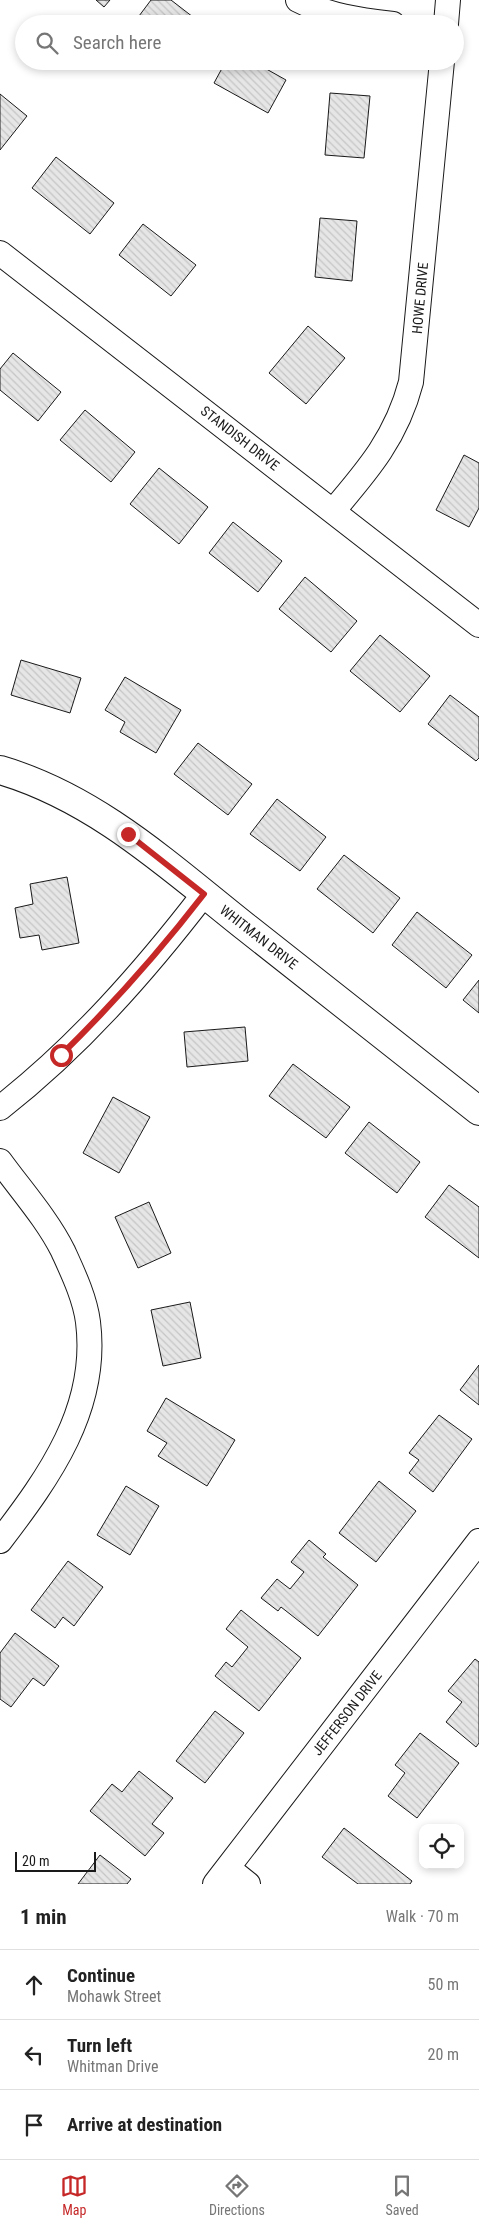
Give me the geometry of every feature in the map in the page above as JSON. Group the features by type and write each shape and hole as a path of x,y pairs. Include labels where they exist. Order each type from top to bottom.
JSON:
{"street":[{"path":"298,0 317,10 333,15"},
{"path":"447,15 448,0"},
{"name":"HOWE DRIVE","path":"333,511 365,474 395,430 405,406 411,382 441,70"},
{"name":"STANDISH DRIVE","path":"0,253 479,625"},
{"name":"WHITMAN DRIVE","path":"0,770 29,778 54,789 99,814 204,894 479,1111"},
{"path":"0,1108 61,1055 121,994 161,949 204,894"},
{"path":"0,1161 34,1207 62,1250 79,1290 88,1322 89,1355 79,1413 66,1445 45,1480 0,1540"},
{"name":"JEFFERSON DRIVE","path":"221,1876 479,1541"},
{"path":"221,1876 248,1884"}],"building":[{"path":"96,0 110,0 104,7"},
{"path":"151,0 171,0 190,15 140,15"},
{"path":"221,70 268,70 286,80 268,113 214,83"},
{"path":"330,93 370,96 364,158 325,155"},
{"path":"0,94 27,116 0,150"},
{"path":"56,157 114,203 90,234 32,188"},
{"path":"320,218 357,221 352,281 315,277"},
{"path":"143,224 196,265 171,296 119,255"},
{"path":"308,326 345,358 306,404 269,373"},
{"path":"13,353 61,392 38,421 0,390 0,369"},
{"path":"85,410 135,452 111,482 60,440"},
{"path":"464,455 479,463 479,508 469,527 436,510"},
{"path":"159,468 208,507 179,544 130,504"},
{"path":"233,522 282,561 258,592 209,553"},
{"path":"305,577 357,621 331,652 279,609"},
{"path":"380,635 430,676 400,712 350,671"},
{"path":"21,660 81,678 70,713 11,695"},
{"path":"125,677 181,710 156,753 120,732 125,722 105,710"},
{"path":"450,695 479,717 479,758 476,761 428,724"},
{"path":"198,743 252,784 228,815 174,774"},
{"path":"277,799 326,837 300,871 250,834"},
{"path":"344,855 400,898 373,933 317,889"},
{"path":"67,877 79,943 42,950 39,935 20,938 15,908 33,904 30,884"},
{"path":"417,912 472,955 446,988 392,945"},
{"path":"479,980 479,1013 463,1000"},
{"path":"245,1027 248,1061 187,1067 184,1032"},
{"path":"293,1064 350,1107 326,1138 269,1096"},
{"path":"113,1097 150,1117 119,1173 83,1153"},
{"path":"369,1122 420,1162 397,1193 345,1153"},
{"path":"449,1185 479,1207 479,1258 425,1217"},
{"path":"149,1202 171,1253 138,1268 115,1217"},
{"path":"190,1302 201,1358 163,1366 151,1310"},
{"path":"479,1365 479,1405 460,1390"},
{"path":"166,1398 235,1440 207,1486 158,1456 167,1443 147,1431"},
{"path":"439,1415 472,1439 433,1492 409,1473 419,1460 409,1453"},
{"path":"379,1481 416,1511 376,1562 339,1533"},
{"path":"126,1486 159,1506 130,1555 97,1535"},
{"path":"309,1540 326,1554 323,1557 358,1585 318,1636 281,1607 278,1611 261,1598 277,1579 290,1589 304,1572 291,1562"},
{"path":"68,1561 103,1587 74,1626 63,1617 55,1628 31,1610"},
{"path":"241,1610 301,1658 259,1711 215,1676 226,1662 232,1667 248,1647 226,1629"},
{"path":"15,1633 59,1666 44,1686 33,1678 11,1707 0,1699 0,1653"},
{"path":"475,1659 479,1662 479,1743 476,1747 446,1722 462,1702 448,1691"},
{"path":"215,1711 244,1733 205,1783 176,1761"},
{"path":"420,1733 459,1763 417,1818 388,1796 405,1773 395,1765"},
{"path":"139,1771 173,1798 152,1824 164,1833 145,1856 90,1811 112,1784 122,1792"},
{"path":"344,1828 412,1881 410,1884 358,1884 322,1857"},
{"path":"100,1855 131,1879 127,1884 78,1884"}],"route":[{"path":"61,1055 121,994 161,949 204,894 128,834"}]}
